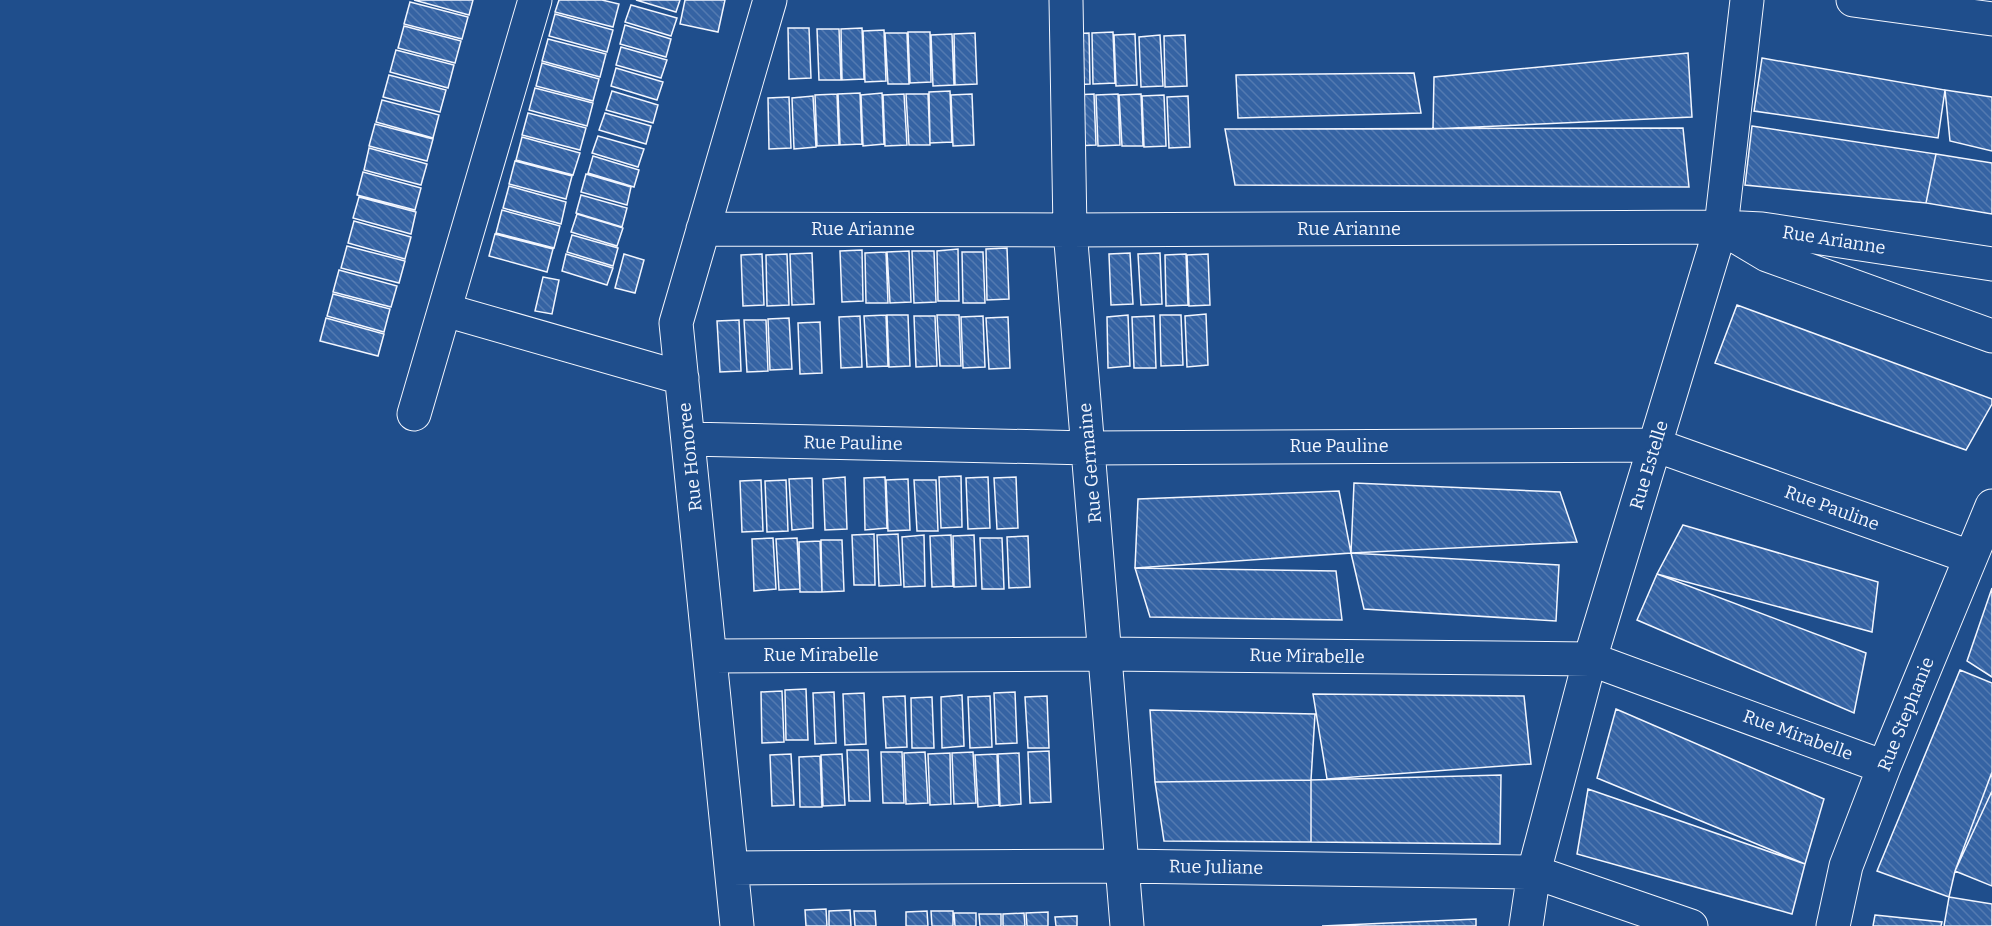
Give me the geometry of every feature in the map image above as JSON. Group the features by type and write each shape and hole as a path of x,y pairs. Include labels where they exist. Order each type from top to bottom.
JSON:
{"street":[{"path":"414,414 535,0"},
{"name":"Rue Honoree","path":"737,926 676,323 770,0"},
{"name":"Rue Germaine","path":"1066,0 1070,230 1127,926"},
{"name":"Rue Estelle","path":"1526,926 1533,872 1590,659 1721,227 1747,0"},
{"path":"1853,0 1992,19"},
{"path":"1721,227 1767,255 1992,336"},
{"name":"Rue Arianne","path":"704,229 1721,227 1762,229 1992,264"},
{"path":"445,310 682,378"},
{"name":"Rue Pauline","path":"688,440 1089,448 1655,445 1970,557"},
{"name":"Rue Stephanie","path":"1833,926 1846,866 1884,767 1992,506"},
{"name":"Rue Mirabelle","path":"711,656 1105,654 1590,659 1884,767"},
{"name":"Rue Juliane","path":"731,868 1122,866 1533,872 1691,926"}],"building":[{"path":"414,0 473,0 469,15"},
{"path":"559,0 602,0 619,4 613,27 555,12"},
{"path":"636,0 680,0 676,12"},
{"path":"685,0 725,0 718,32 680,24"},
{"path":"410,2 468,17 462,39 404,24"},
{"path":"631,5 677,18 671,36 625,22"},
{"path":"555,14 613,30 607,52 549,36"},
{"path":"625,25 671,39 666,57 620,44"},
{"path":"404,26 461,41 455,63 398,48"},
{"path":"788,28 809,28 811,78 789,79"},
{"path":"862,28 864,79 842,80 841,29"},
{"path":"817,29 839,29 841,80 819,80"},
{"path":"884,30 886,81 865,82 863,31"},
{"path":"908,32 930,32 931,82 910,83"},
{"path":"1113,32 1115,83 1093,84 1092,33"},
{"path":"885,33 907,33 909,84 888,84"},
{"path":"975,33 977,84 955,85 954,34"},
{"path":"1089,33 1090,84 1069,85 1067,34"},
{"path":"952,34 954,85 933,86 931,35"},
{"path":"1135,34 1137,85 1116,86 1114,35"},
{"path":"1160,35 1163,86 1141,87 1139,37"},
{"path":"1185,35 1187,86 1165,87 1164,36"},
{"path":"548,39 606,54 600,77 542,61"},
{"path":"621,47 667,60 661,78 616,65"},
{"path":"396,50 454,65 448,88 390,72"},
{"path":"1688,53 1692,117 1433,129 1434,77"},
{"path":"1762,58 1945,90 1938,138 1754,111"},
{"path":"542,63 599,79 593,101 536,86"},
{"path":"616,68 663,82 657,100 611,86"},
{"path":"1414,73 1421,113 1238,118 1236,75"},
{"path":"389,75 446,90 440,112 383,97"},
{"path":"535,88 593,103 587,126 529,110"},
{"path":"1945,90 1992,97 1992,151 1950,141"},
{"path":"612,91 658,105 653,123 606,110"},
{"path":"950,91 952,142 930,143 929,92"},
{"path":"860,93 862,144 840,145 838,94"},
{"path":"882,93 884,144 863,146 861,95"},
{"path":"837,94 839,145 817,146 815,95"},
{"path":"904,94 907,145 885,146 883,95"},
{"path":"906,94 928,94 930,145 909,145"},
{"path":"972,94 974,145 953,146 951,95"},
{"path":"1094,94 1096,145 1074,146 1072,95"},
{"path":"1118,94 1120,145 1098,146 1096,95"},
{"path":"1141,94 1143,146 1122,146 1119,95"},
{"path":"1164,95 1166,146 1144,147 1142,96"},
{"path":"813,96 816,147 794,149 792,98"},
{"path":"1188,96 1190,147 1169,148 1167,97"},
{"path":"789,97 791,148 769,149 768,98"},
{"path":"382,100 439,115 433,138 376,122"},
{"path":"528,113 586,128 580,150 522,135"},
{"path":"605,113 651,126 646,144 599,130"},
{"path":"375,124 433,139 427,161 369,146"},
{"path":"1752,126 1936,154 1926,203 1745,185"},
{"path":"1683,128 1689,187 1235,185 1225,129"},
{"path":"598,136 644,149 638,167 592,153"},
{"path":"522,137 580,153 573,175 516,160"},
{"path":"369,148 427,164 421,185 364,170"},
{"path":"1936,154 1992,163 1992,214 1926,203"},
{"path":"593,156 639,170 634,187 588,173"},
{"path":"515,161 572,176 566,199 509,184"},
{"path":"363,172 421,188 415,210 357,195"},
{"path":"586,174 631,187 627,205 581,192"},
{"path":"509,186 566,202 561,224 503,208"},
{"path":"581,195 627,208 622,227 576,213"},
{"path":"359,197 416,212 411,234 353,218"},
{"path":"502,210 560,226 554,248 496,233"},
{"path":"577,214 623,228 617,246 571,232"},
{"path":"354,221 411,237 405,259 348,243"},
{"path":"495,234 553,249 547,272 489,256"},
{"path":"572,235 618,248 613,266 567,252"},
{"path":"347,246 405,261 399,283 341,268"},
{"path":"1007,248 1009,299 987,300 986,249"},
{"path":"958,249 959,301 938,301 937,251"},
{"path":"862,250 863,301 842,302 840,251"},
{"path":"909,251 911,302 890,303 887,252"},
{"path":"912,251 934,251 936,302 914,303"},
{"path":"886,252 888,303 866,303 865,253"},
{"path":"962,252 983,252 985,303 963,303"},
{"path":"812,253 814,304 792,305 790,254"},
{"path":"1130,253 1133,304 1111,305 1109,254"},
{"path":"1160,253 1162,304 1141,305 1138,254"},
{"path":"566,254 613,268 607,285 562,271"},
{"path":"624,254 644,260 635,293 615,288"},
{"path":"762,254 764,305 743,306 741,255"},
{"path":"787,254 789,305 767,306 766,255"},
{"path":"1186,254 1188,305 1166,306 1165,255"},
{"path":"1208,254 1210,305 1189,306 1187,255"},
{"path":"339,270 397,286 391,307 333,292"},
{"path":"543,277 559,280 552,314 535,311"},
{"path":"333,294 390,309 384,332 327,316"},
{"path":"1737,305 1992,399 1992,404 1966,450 1715,363"},
{"path":"1206,314 1208,365 1187,367 1185,316"},
{"path":"886,315 888,366 867,367 864,316"},
{"path":"887,315 908,315 910,366 889,367"},
{"path":"937,315 959,315 961,366 940,366"},
{"path":"1128,315 1130,366 1108,368 1107,317"},
{"path":"1160,315 1181,315 1183,365 1161,366"},
{"path":"860,316 862,367 841,368 839,317"},
{"path":"914,316 935,316 937,366 916,367"},
{"path":"983,316 985,367 963,368 961,317"},
{"path":"1154,316 1156,368 1134,368 1132,317"},
{"path":"1008,317 1010,368 989,369 986,318"},
{"path":"326,318 384,334 378,356 320,341"},
{"path":"789,318 792,369 770,370 768,319"},
{"path":"739,320 741,371 720,372 717,321"},
{"path":"744,320 766,320 768,371 747,372"},
{"path":"820,322 822,373 800,374 798,323"},
{"path":"961,476 962,527 941,528 939,477"},
{"path":"845,477 847,529 825,530 823,479"},
{"path":"885,477 887,528 865,530 864,478"},
{"path":"988,477 990,528 968,529 966,478"},
{"path":"1016,477 1018,528 997,529 994,478"},
{"path":"812,478 813,528 792,530 789,479"},
{"path":"908,479 910,530 888,531 886,480"},
{"path":"761,480 763,531 742,532 740,481"},
{"path":"786,480 788,531 767,532 765,481"},
{"path":"914,480 936,480 938,531 917,531"},
{"path":"1354,483 1560,492 1577,542 1351,553"},
{"path":"1339,491 1351,553 1135,568 1138,499"},
{"path":"1683,525 1878,582 1872,632 1657,574"},
{"path":"874,534 875,585 854,585 852,535"},
{"path":"898,534 901,585 879,586 877,535"},
{"path":"924,535 925,586 904,587 902,537"},
{"path":"951,535 953,586 932,587 930,536"},
{"path":"974,535 976,586 954,587 953,536"},
{"path":"1028,536 1030,587 1009,588 1007,537"},
{"path":"773,538 776,589 754,591 752,539"},
{"path":"797,538 800,589 779,590 776,539"},
{"path":"980,538 1002,538 1004,589 982,589"},
{"path":"821,540 842,540 844,591 822,592"},
{"path":"820,541 822,592 800,592 799,542"},
{"path":"1351,553 1559,565 1556,621 1364,609"},
{"path":"1135,568 1336,571 1342,620 1150,617"},
{"path":"1657,574 1866,653 1854,713 1637,620"},
{"path":"1992,588 1992,677 1967,661"},
{"path":"1960,670 1992,683 1992,791 1955,871 1949,897 1877,871"},
{"path":"806,689 808,740 786,740 785,690"},
{"path":"782,691 784,742 762,743 761,692"},
{"path":"834,692 836,743 815,744 813,693"},
{"path":"1015,692 1017,743 996,744 994,693"},
{"path":"864,693 866,744 845,745 843,694"},
{"path":"1313,694 1524,696 1531,764 1327,779"},
{"path":"962,695 964,746 942,748 941,697"},
{"path":"905,696 907,747 886,748 883,697"},
{"path":"990,696 992,747 970,748 968,697"},
{"path":"1047,696 1049,748 1028,748 1025,697"},
{"path":"932,697 934,748 912,748 911,698"},
{"path":"1616,709 1824,799 1805,864 1597,778"},
{"path":"1150,710 1315,714 1311,780 1155,782"},
{"path":"847,750 868,750 870,801 849,801"},
{"path":"1049,751 1051,802 1030,803 1028,752"},
{"path":"881,752 902,752 904,803 883,803"},
{"path":"925,752 928,803 906,804 904,753"},
{"path":"973,752 976,803 954,804 952,753"},
{"path":"950,753 951,804 930,805 928,754"},
{"path":"1019,753 1021,804 1000,806 998,754"},
{"path":"791,754 794,805 772,806 770,755"},
{"path":"842,754 845,805 823,806 821,755"},
{"path":"997,754 999,805 978,807 975,755"},
{"path":"820,756 822,807 800,807 799,757"},
{"path":"1992,772 1992,886 1955,871"},
{"path":"1501,775 1500,844 1311,842 1311,780"},
{"path":"1311,780 1311,842 1164,841 1155,782"},
{"path":"1588,789 1805,864 1792,914 1577,854"},
{"path":"1949,897 1992,904 1992,926 1944,926"},
{"path":"826,909 827,926 806,926 805,910"},
{"path":"850,910 851,926 829,926 829,911"},
{"path":"854,911 875,911 876,926 855,926"},
{"path":"927,911 928,926 906,926 906,912"},
{"path":"931,911 953,911 953,926 932,926"},
{"path":"1048,912 1048,926 1027,926 1026,913"},
{"path":"954,913 976,913 976,926 955,926"},
{"path":"1024,913 1025,926 1003,926 1003,914"},
{"path":"979,914 1001,914 1001,926 980,926"},
{"path":"1875,915 1942,922 1941,926 1873,926"},
{"path":"1077,916 1077,926 1056,926 1055,917"},
{"path":"1476,919 1476,926 1322,926"}]}
